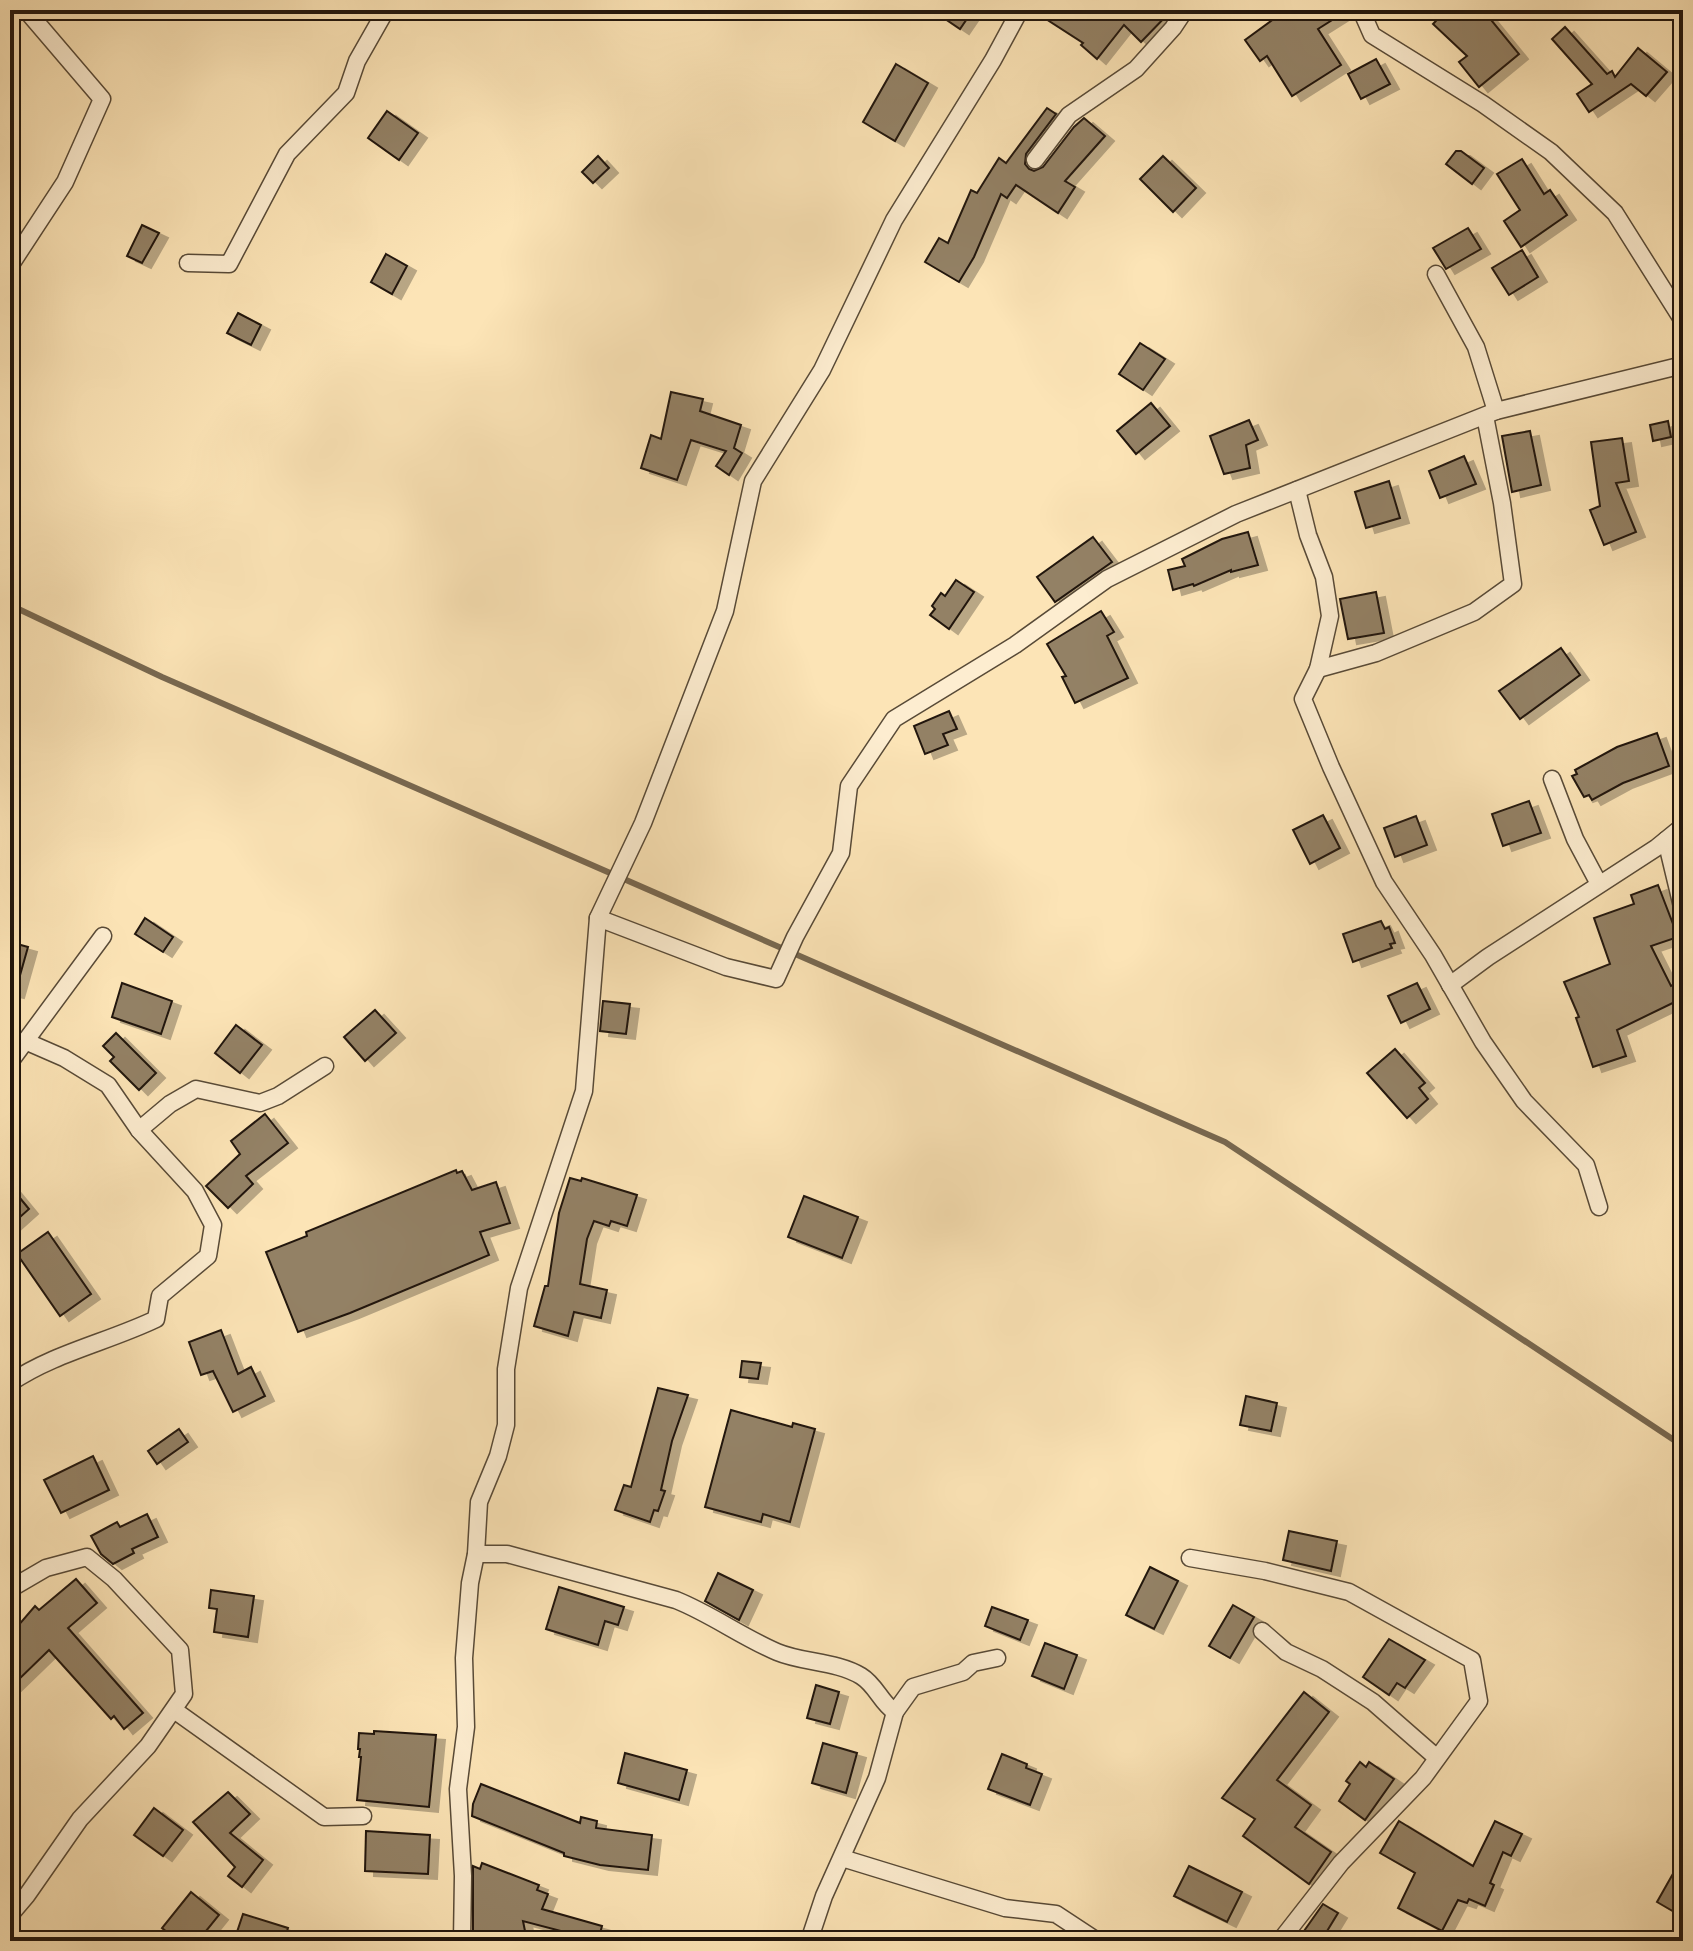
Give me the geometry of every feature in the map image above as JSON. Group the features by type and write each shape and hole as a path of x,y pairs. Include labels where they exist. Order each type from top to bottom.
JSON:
{"street":[{"path":"10,266 65,182 102,99 26,10"},
{"path":"188,263 229,264 287,154 346,93 357,61 386,10"},
{"path":"462,1941 463,1876 458,1789 466,1727 464,1658 479,1502 498,1456 506,1425 506,1369 519,1288 584,1091 598,918 643,823 725,611 753,481 822,370 894,220 993,60 1020,10"},
{"path":"1035,160 1069,115 1136,69 1185,10"},
{"path":"1361,10 1372,35 1483,104 1551,152 1615,213 1683,321"},
{"path":"1318,669 1376,653 1474,612 1513,584 1491,414 1476,347 1436,274"},
{"path":"598,918 726,967 776,979 841,853 849,786 894,719 1015,645 1107,579 1236,514 1491,414 1683,365"},
{"path":"1297,490 1308,535 1324,577 1330,616 1318,669 1303,699 1323,747 1384,882 1483,1042 1524,1101 1586,1165 1599,1207"},
{"path":"1552,779 1575,839 1599,884"},
{"path":"1450,985 1683,826"},
{"path":"1666,840 1683,911"},
{"path":"10,1062 103,936"},
{"path":"10,1383 35,1366 121,1336 156,1319 160,1296 208,1256 213,1225 195,1191 139,1130 108,1085 64,1058 25,1041"},
{"path":"139,1130 170,1104 196,1089 260,1103 278,1096 325,1066"},
{"path":"476,1554 507,1554 676,1600 779,1653 847,1670 862,1677 885,1706 895,1712"},
{"path":"10,1589 46,1568 87,1557 133,1598 180,1650 184,1694 148,1746 80,1819 10,1915"},
{"path":"1190,1558 1265,1571 1349,1592 1472,1660 1479,1701 1423,1778 1341,1863 1280,1941"},
{"path":"1262,1631 1286,1652 1322,1669 1373,1702 1437,1758"},
{"path":"809,1941 824,1896 877,1778 895,1712 913,1687 963,1672 973,1663 997,1658"},
{"path":"174,1710 324,1817 363,1816"},
{"path":"842,1858 1005,1908 1056,1914 1097,1941"}],"building":[{"path":"932,10 973,10 960,29"},
{"path":"1032,10 1172,10 1141,42 1124,25 1097,59 1081,45 1083,43"},
{"path":"1286,10 1348,10 1318,29 1341,65 1292,96 1267,56 1260,61 1245,40"},
{"path":"1446,10 1483,10 1519,54 1479,87 1459,62 1467,56 1433,24"},
{"path":"1565,27 1607,74 1612,71 1615,77 1638,48 1667,72 1646,96 1631,84 1589,112 1577,94 1592,84 1552,39"},
{"path":"1376,59 1390,84 1361,99 1348,74"},
{"path":"896,64 928,83 895,141 863,122"},
{"path":"1047,108 1056,114 1026,154 1025,164 1029,169 1034,171 1043,167 1084,118 1105,136 1065,181 1075,187 1058,213 1016,185 1007,198 1001,194 974,257 959,282 925,262 939,238 948,243 971,190 977,193 999,158 1006,163"},
{"path":"387,111 418,133 399,160 368,138"},
{"path":"1456,151 1461,151 1484,168 1472,184 1446,164"},
{"path":"598,156 609,168 593,183 582,172"},
{"path":"1163,156 1196,188 1173,212 1140,179"},
{"path":"1522,159 1544,194 1550,190 1567,215 1521,247 1504,221 1520,210 1497,174"},
{"path":"142,225 159,233 142,263 127,256"},
{"path":"1468,228 1481,249 1446,269 1433,248"},
{"path":"1522,250 1538,277 1509,295 1492,268"},
{"path":"386,254 407,266 392,294 371,282"},
{"path":"238,313 261,325 251,345 227,333"},
{"path":"1140,343 1165,359 1143,390 1119,374"},
{"path":"671,392 703,399 700,411 741,425 734,448 742,453 729,475 716,466 726,451 691,440 677,480 641,468 651,435 661,439"},
{"path":"1151,403 1170,426 1136,454 1117,431"},
{"path":"1249,420 1258,440 1246,445 1250,468 1224,474 1210,436"},
{"path":"1668,421 1671,437 1653,441 1650,425"},
{"path":"1530,431 1541,485 1512,492 1502,436"},
{"path":"1622,438 1629,481 1616,483 1636,532 1604,545 1590,510 1600,506 1591,442"},
{"path":"1464,456 1476,484 1440,498 1429,471"},
{"path":"1389,481 1400,518 1366,528 1355,492"},
{"path":"1248,532 1258,565 1231,570 1194,586 1173,590 1168,570 1185,566 1182,559 1222,539"},
{"path":"1093,537 1112,562 1055,602 1037,577"},
{"path":"956,580 974,592 949,629 930,615 941,593 945,596"},
{"path":"1376,592 1384,633 1348,639 1340,599"},
{"path":"1101,611 1114,632 1107,636 1128,678 1075,703 1062,677 1066,676 1047,644"},
{"path":"1561,648 1580,675 1520,719 1499,691"},
{"path":"949,711 957,729 943,734 948,745 925,754 914,726"},
{"path":"1657,733 1669,766 1623,783 1592,800 1589,795 1584,797 1572,776 1577,774 1575,770 1617,747"},
{"path":"1529,801 1541,833 1503,846 1492,814"},
{"path":"1323,815 1340,848 1310,864 1293,830"},
{"path":"1416,816 1427,845 1395,857 1384,828"},
{"path":"1658,885 1678,937 1651,946 1671,986 1683,980 1683,998 1617,1030 1626,1056 1593,1067 1576,1018 1579,1017 1564,982 1610,964 1594,918 1634,904 1631,895"},
{"path":"145,918 173,937 163,952 135,934"},
{"path":"1381,921 1385,929 1389,927 1395,943 1390,944 1392,948 1353,962 1343,934"},
{"path":"10,942 28,947 15,993 10,992"},
{"path":"122,983 172,1001 161,1034 112,1017"},
{"path":"1417,983 1430,1009 1401,1023 1388,996"},
{"path":"603,1001 630,1004 626,1034 600,1031"},
{"path":"375,1010 396,1033 365,1061 344,1037"},
{"path":"236,1025 262,1045 240,1073 215,1053"},
{"path":"116,1033 156,1073 139,1090 110,1061 114,1057 103,1046"},
{"path":"1395,1049 1425,1083 1419,1088 1428,1099 1407,1118 1367,1073"},
{"path":"265,1114 288,1143 246,1176 253,1184 228,1208 206,1186 240,1154 231,1141"},
{"path":"456,1170 457,1173 462,1171 472,1190 496,1182 510,1223 480,1232 489,1255 298,1332 266,1252 307,1236 306,1232"},
{"path":"570,1178 581,1181 582,1178 637,1195 627,1226 611,1221 609,1226 594,1221 587,1239 580,1284 607,1290 601,1318 574,1312 568,1336 534,1326 545,1286 548,1286 559,1213"},
{"path":"10,1186 29,1209 10,1226"},
{"path":"804,1196 858,1217 842,1258 788,1237"},
{"path":"48,1232 91,1294 60,1316 17,1254"},
{"path":"221,1330 238,1374 251,1367 265,1396 233,1412 213,1371 201,1375 189,1342"},
{"path":"742,1361 761,1363 758,1379 740,1377"},
{"path":"658,1388 688,1395 672,1441 661,1490 665,1491 658,1511 654,1510 650,1522 615,1510 624,1485 631,1487"},
{"path":"1246,1396 1277,1403 1271,1431 1240,1425"},
{"path":"731,1410 792,1427 793,1423 815,1429 790,1522 763,1514 761,1522 705,1507"},
{"path":"179,1429 188,1442 157,1464 148,1451"},
{"path":"93,1456 109,1490 61,1513 44,1480"},
{"path":"147,1514 158,1537 132,1549 134,1553 113,1564 101,1554 91,1536 117,1522 120,1527"},
{"path":"1289,1531 1337,1541 1331,1571 1283,1560"},
{"path":"1150,1567 1178,1581 1154,1629 1126,1615"},
{"path":"718,1573 753,1590 739,1620 705,1601"},
{"path":"76,1579 97,1603 68,1628 143,1713 124,1729 114,1716 111,1719 49,1650 10,1688 10,1635 35,1606 39,1610"},
{"path":"559,1587 624,1607 618,1625 605,1621 598,1645 546,1629"},
{"path":"211,1590 254,1596 248,1637 214,1632 217,1609 209,1608"},
{"path":"1233,1605 1254,1617 1230,1658 1209,1646"},
{"path":"992,1607 1028,1620 1020,1640 985,1626"},
{"path":"1389,1639 1425,1660 1405,1688 1397,1683 1389,1695 1363,1677"},
{"path":"1045,1643 1077,1655 1064,1689 1032,1676"},
{"path":"816,1685 839,1692 830,1724 807,1718"},
{"path":"1304,1692 1329,1712 1277,1780 1311,1805 1295,1827 1331,1852 1309,1884 1243,1836 1255,1819 1222,1798"},
{"path":"374,1731 436,1735 429,1807 357,1800 361,1757 359,1733 374,1734"},
{"path":"823,1743 857,1753 846,1793 812,1783"},
{"path":"625,1753 687,1770 679,1800 618,1783"},
{"path":"1002,1754 1042,1774 1030,1805 988,1789"},
{"path":"1360,1762 1366,1767 1369,1762 1394,1779 1365,1820 1339,1801 1350,1784 1346,1781"},
{"path":"481,1784 580,1823 581,1817 597,1821 596,1828 652,1835 648,1870 600,1865 564,1856 564,1853 472,1816"},
{"path":"228,1792 250,1814 230,1833 263,1860 242,1887 228,1876 235,1867 193,1822"},
{"path":"154,1808 183,1830 163,1856 134,1835"},
{"path":"1399,1821 1473,1866 1495,1821 1522,1834 1511,1856 1503,1852 1490,1883 1494,1885 1485,1906 1469,1899 1467,1903 1458,1900 1442,1931 1398,1908 1415,1873 1380,1853"},
{"path":"366,1831 430,1835 428,1874 365,1871"},
{"path":"1683,1856 1683,1917 1657,1902"},
{"path":"482,1863 539,1885 537,1890 548,1894 542,1909 602,1926 598,1941 579,1941 580,1936 523,1921 527,1941 473,1941 473,1866 480,1869"},
{"path":"1189,1866 1242,1892 1227,1922 1174,1896"},
{"path":"191,1892 219,1915 198,1941 178,1941 162,1928"},
{"path":"1323,1904 1338,1913 1321,1941 1297,1941"},
{"path":"243,1914 288,1928 284,1941 234,1941"}],"waterway":[{"path":"10,605 162,677 1225,1142 1683,1446"}]}
